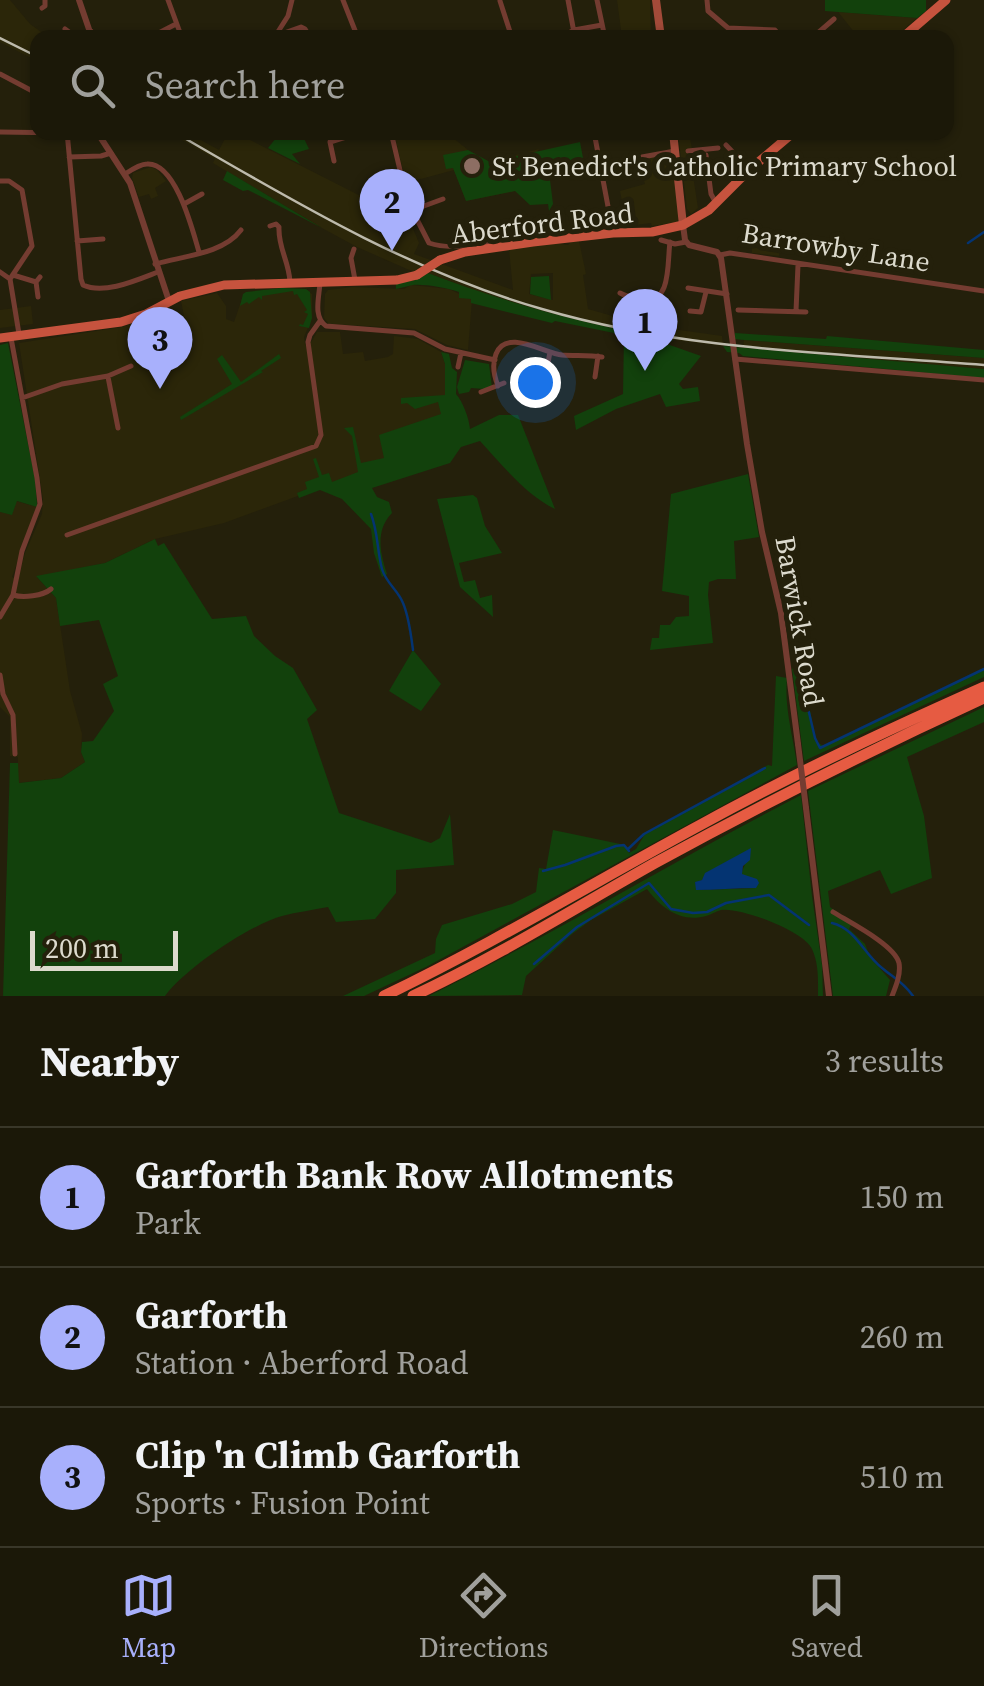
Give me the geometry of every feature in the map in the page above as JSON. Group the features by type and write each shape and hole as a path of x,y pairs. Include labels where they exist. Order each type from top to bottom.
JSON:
{"highway":[{"path":"384,996 774,786 984,686"},
{"path":"414,996 715,831 984,698"}],"main road":[{"path":"656,0 660,30"},
{"path":"911,30 946,0"},
{"path":"676,140 680,151 678,174 684,226 701,216 785,140"},
{"name":"Aberford Road","path":"7,335 121,322 190,292 224,285 397,280 417,276 440,260 465,252 684,226"}],"street":[{"path":"42,8 44,0"},
{"path":"168,0 179,30"},
{"path":"284,30 292,0"},
{"path":"343,0 355,30"},
{"path":"568,0 574,30"},
{"path":"597,0 603,30"},
{"path":"707,0 709,14 725,27 775,30"},
{"path":"81,1 90,30"},
{"path":"500,1 509,30"},
{"path":"821,30 834,19"},
{"path":"164,30 176,24"},
{"path":"587,30 602,25"},
{"path":"0,74 30,90"},
{"path":"0,132 30,133"},
{"path":"68,140 83,285 89,288 124,283 225,245 241,230"},
{"path":"102,140 138,204 169,301"},
{"path":"334,162 330,142 336,140"},
{"path":"393,140 406,195 431,245 533,242"},
{"path":"596,140 613,233"},
{"path":"726,145 749,170"},
{"path":"642,157 718,148"},
{"path":"70,156 111,154"},
{"path":"706,155 716,203"},
{"path":"124,174 154,164 184,204 198,252"},
{"path":"678,174 708,170"},
{"path":"0,182 8,180 22,190 32,245 10,277 0,282"},
{"path":"184,204 202,194"},
{"path":"412,210 443,199"},
{"path":"270,226 279,227 290,283"},
{"path":"684,226 686,242"},
{"path":"77,241 104,239"},
{"name":"Barrowby Lane","path":"662,240 686,242 720,255 730,253 984,291"},
{"path":"620,293 648,300 663,297 670,242"},
{"path":"355,249 351,258 355,281"},
{"name":"Barwick Road","path":"720,255 762,532 781,614 828,996"},
{"path":"796,312 798,263"},
{"path":"0,272 38,280 38,297"},
{"path":"0,617 13,595 22,551 40,504 7,335 10,277"},
{"path":"320,283 318,316 330,327 414,333 441,348 495,360"},
{"path":"691,291 727,294"},
{"path":"690,310 701,312 706,292"},
{"path":"746,324 742,310 806,312"},
{"path":"67,535 316,446 320,435 308,342 320,321"},
{"path":"480,392 501,384 494,372 495,360 500,348 512,342 550,352 600,357 595,377"},
{"path":"547,368 550,352"},
{"path":"458,367 460,353"},
{"path":"735,359 984,380"},
{"path":"22,398 62,384 108,376 131,366"},
{"path":"108,376 118,428"},
{"path":"13,595 47,593 51,589"},
{"path":"0,675 2,694 13,715 15,754"},
{"path":"834,912 898,959 899,973 892,996"}],"shaded area":[{"path":"0,0 10,0 38,30 30,30 30,57 0,42"},
{"path":"617,0 650,0 651,30 621,30"},
{"path":"839,12 917,18 903,30 853,30"},
{"path":"182,140 201,140 219,150 224,140 250,140 410,221 419,243 414,254 513,290 509,249 579,241 588,309 644,325 722,336 723,346 576,321 407,269 322,228 213,163 215,159","holes":["553,273 553,300 529,294 531,274"]},
{"name":"St Benedict's Catholic Primary School","path":"396,140 456,140 489,162 539,149 515,191 466,201 454,170 406,183"},
{"path":"679,140 690,140 693,154 703,153 705,167 692,169 698,208 691,214 687,209"},
{"path":"670,154 677,222 615,225 614,217 624,212 620,191 645,184 639,163 644,158"},
{"path":"151,167 166,181 155,188 158,196 139,197 133,173"},
{"path":"752,227 759,227 780,249 779,256 752,253"},
{"path":"411,285 449,289 472,300 468,350 447,345 415,329 333,324 324,318 328,290 404,289"},
{"path":"306,289 312,294 312,318 305,345 317,332 340,332 343,354 363,352 365,361 393,354 394,336 418,339 441,352 445,394 456,394 470,433 224,523 155,539 105,563 37,577 56,598 85,762 61,778 18,783 18,757 10,756 10,717 0,707 0,512 12,514 16,501 37,507 12,577 18,579 42,514 43,499 19,343 122,327 154,316 163,341 163,333 186,326 181,301 217,293 226,306 226,319 234,322 244,293"},
{"path":"31,306 33,324 0,328 0,310"},
{"path":"744,340 984,358 984,369 743,348"}],"green space":[{"path":"825,0 926,0 926,11 917,18 825,11"},
{"path":"274,140 305,140 309,149 292,154 300,164 268,148"},
{"path":"580,142 583,158 548,164 553,204 549,211 548,204 530,205 515,191 466,201 453,168 446,169 443,155 468,150 490,162"},
{"path":"227,171 322,228 223,180"},
{"path":"428,273 549,312 673,340 667,344 701,356 679,384 683,389 698,387 700,401 666,407 660,394 616,409 576,430 574,416 623,394 624,335 471,303 471,299 459,298 459,292 442,288 413,285 396,289 396,283 416,280"},
{"path":"549,276 551,300 530,294 531,277"},
{"path":"282,288 310,292 309,328 299,326 308,314 293,291 262,296 262,300 259,297 240,306 246,292"},
{"path":"735,333 826,339 827,336 984,350 984,358 734,339"},
{"path":"8,343 37,504 17,501 12,515 0,512 0,345"},
{"path":"723,346 984,369 984,378 743,356 727,352"},
{"path":"441,352 449,354 457,372 456,394 470,429 499,415 518,415 555,509 524,488 480,441 461,447 450,463 372,488 377,497 389,502 392,513 381,534 387,574 382,577 371,529 342,499 320,490 299,498 297,493 307,489 305,482 319,477 313,459 316,458 322,475 329,473 332,482 358,472 352,436 344,428 353,427 361,463 384,458 379,435 441,414 438,402 415,409 401,404 401,398 445,395"},
{"path":"279,354 281,358 263,372 181,420 180,417 232,384 217,359 222,355 241,382"},
{"path":"465,360 489,364 492,387 471,388 459,394 457,387"},
{"path":"748,474 759,537 734,541 736,579 709,582 713,643 650,650 652,638 659,638 660,625 689,616 689,596 662,591 671,494"},
{"path":"473,495 485,526 502,553 459,563 464,582 475,580 480,598 492,595 493,617 460,587 437,499"},
{"path":"155,539 158,546 164,543 212,619 246,616 254,636 293,668 317,710 307,719 339,813 431,843 440,838 450,814 454,865 396,870 396,893 375,919 336,922 328,907 268,921 202,961 165,996 3,996 10,763 18,763 19,783 61,778 85,762 82,742 93,741 114,711 103,684 118,676 99,620 60,626 56,598 36,576 105,563"},
{"path":"413,650 441,684 421,711 389,691"},
{"path":"801,665 816,741 823,746 984,669 984,677 804,761 792,669"},
{"path":"776,676 787,678 797,765 426,967 364,996 343,996 435,953 442,925 512,904 536,892 539,868 546,869 553,830 625,845 629,853 645,834 772,766"},
{"path":"984,707 984,722 907,757 924,816 932,878 891,894 880,870 828,891 830,907 852,923 849,929 865,944 870,957 890,980 886,996 833,996 808,791"},
{"path":"801,795 823,996 818,996 812,949 797,935 771,922 730,910 697,918 680,916 665,908 647,889 572,934 526,976 522,995 429,996 523,947","holes":["751,849 741,874 751,879 756,888 699,890 695,883"]}],"water":[{"path":"751,848 742,874 757,879 756,888 696,890 695,882 702,880 705,873"}],"waterway":[{"path":"968,243 984,232"},
{"path":"371,514 382,569 403,603 413,650"},
{"path":"799,670 820,748 984,669"},
{"path":"628,849 644,834 765,768"},
{"path":"543,871 616,846 624,845 629,851"},
{"path":"534,964 577,927 649,883 671,909 707,912 726,903 769,895 809,925"},
{"path":"832,923 853,936 913,996"}],"railway":[{"path":"0,38 30,53"},
{"path":"188,140 398,254 542,309 650,334 705,342 984,365"}],"place":[{"name":"St Benedict's Catholic Primary School","path":"472,166"},
{"name":"Garforth","path":"392,251"},
{"name":"Garforth Bank Row Allotments","path":"645,371"},
{"name":"Clip 'n Climb Garforth","path":"160,389"}]}
